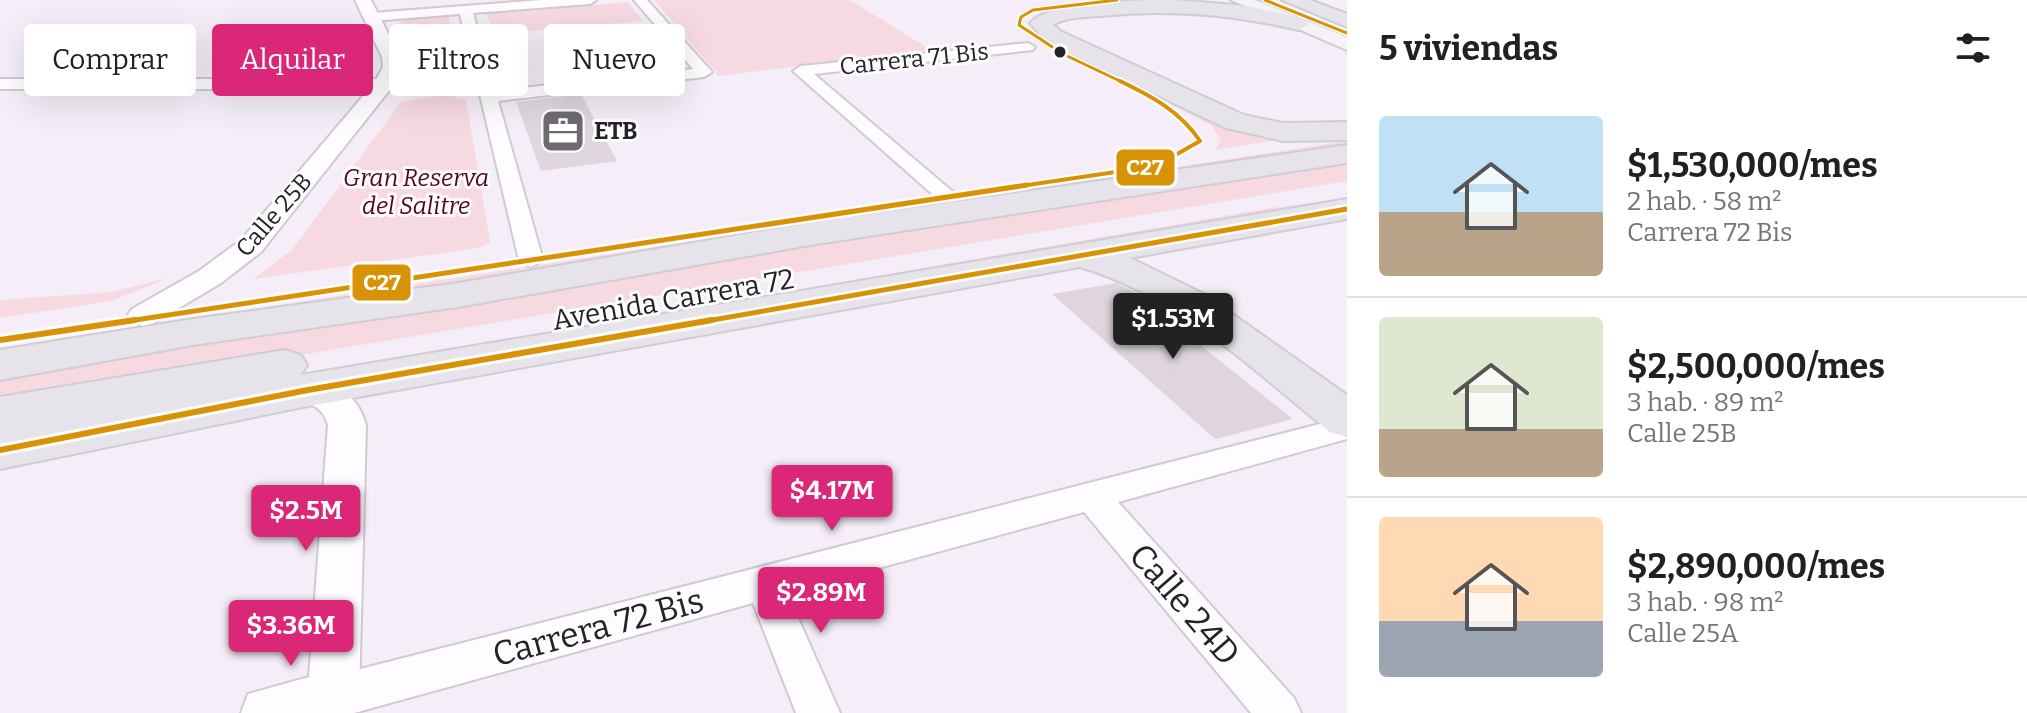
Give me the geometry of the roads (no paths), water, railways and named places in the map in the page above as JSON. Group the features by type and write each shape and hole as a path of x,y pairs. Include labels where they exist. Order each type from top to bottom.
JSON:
{"highway":[{"path":"1117,0 1033,10 1021,17 1019,25 1044,45 1226,119 1258,128 1347,133"},
{"path":"1156,166 1193,148 1201,137 1189,121 1151,90 1054,37 1041,23 1063,13 1169,3 1295,12 1345,35"},
{"path":"0,340 747,225 1156,166 1347,133"},
{"name":"Avenida Carrera 72","path":"0,365 193,332 458,295 810,234 1347,154"},
{"name":"Avenida Carrera 72","path":"0,414 821,273 1347,189"},
{"name":"Avenida Carrera 72","path":"0,450 308,390 1347,209"},
{"path":"747,225 810,234"},
{"path":"1218,232 1195,255 1198,273 1215,296 1249,325 1345,422"},
{"path":"1078,256 1126,267 1170,289 1345,422"}],"main road":[{"path":"1240,0 1295,12"},
{"path":"1266,0 1345,35"}],"street":[{"path":"384,84 393,62 368,9 466,10 590,0"},
{"path":"528,84 704,72 640,0"},
{"path":"466,10 470,24"},
{"name":"Carrera 71 Bis","path":"946,196 801,71 1028,47"},
{"path":"0,84 389,84"},
{"name":"Calle 25B","path":"143,316 210,277 251,246 384,84"},
{"path":"488,96 531,260"},
{"path":"308,390 325,395 343,409 347,425 332,705"},
{"name":"Carrera 72 Bis","path":"267,713 332,705 764,583 1091,496 1345,422"},
{"name":"Calle 24D","path":"1091,496 1279,713"},
{"path":"764,583 818,713"}],"place":[{"name":"ETB","path":"563,131"}],"park label":[{"name":"Gran Reserva del Salitre","path":"416,192"}]}
